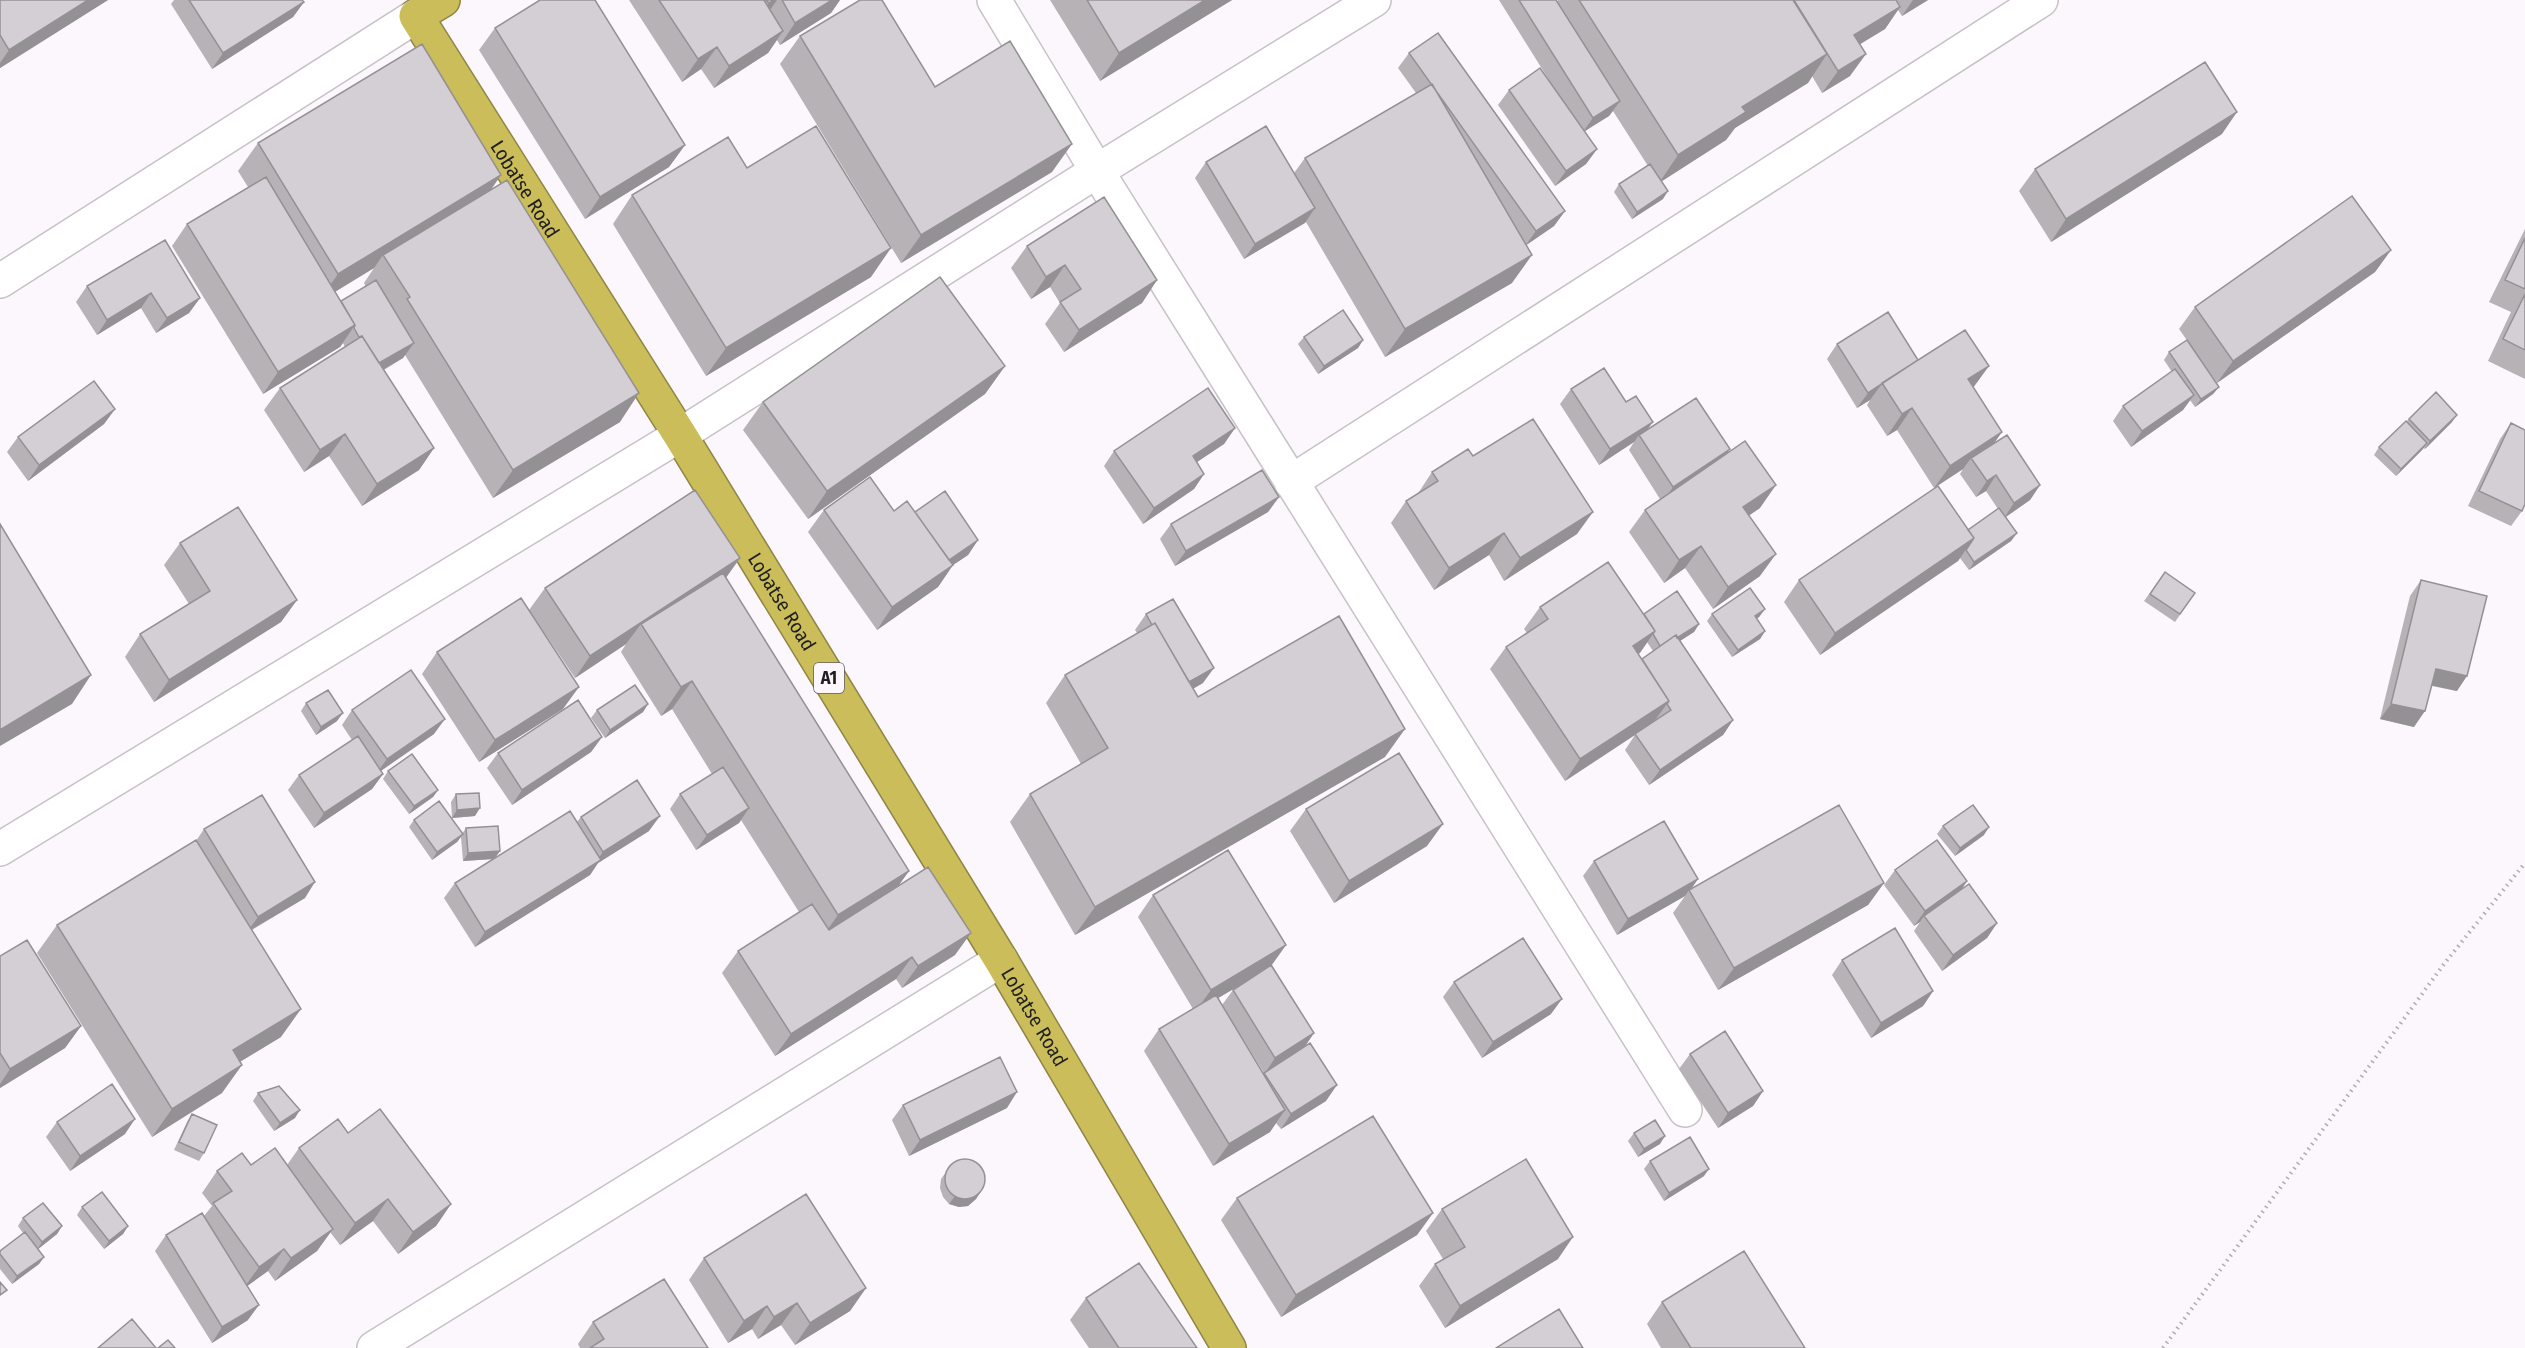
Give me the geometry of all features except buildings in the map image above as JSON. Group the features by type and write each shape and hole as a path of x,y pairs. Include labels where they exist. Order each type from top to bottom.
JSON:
{"highway":[{"name":"Lobatse Road","path":"430,8 680,435 1001,960 1229,1348"}],"street":[{"path":"994,0 1097,171 1685,1110"},
{"path":"0,849 680,435 1097,171 1374,0"},
{"path":"1291,482 2041,0"},
{"path":"0,281 430,8"},
{"path":"374,1348 1001,960"}],"path":[{"path":"2163,1348 2444,964 2525,863"}]}
